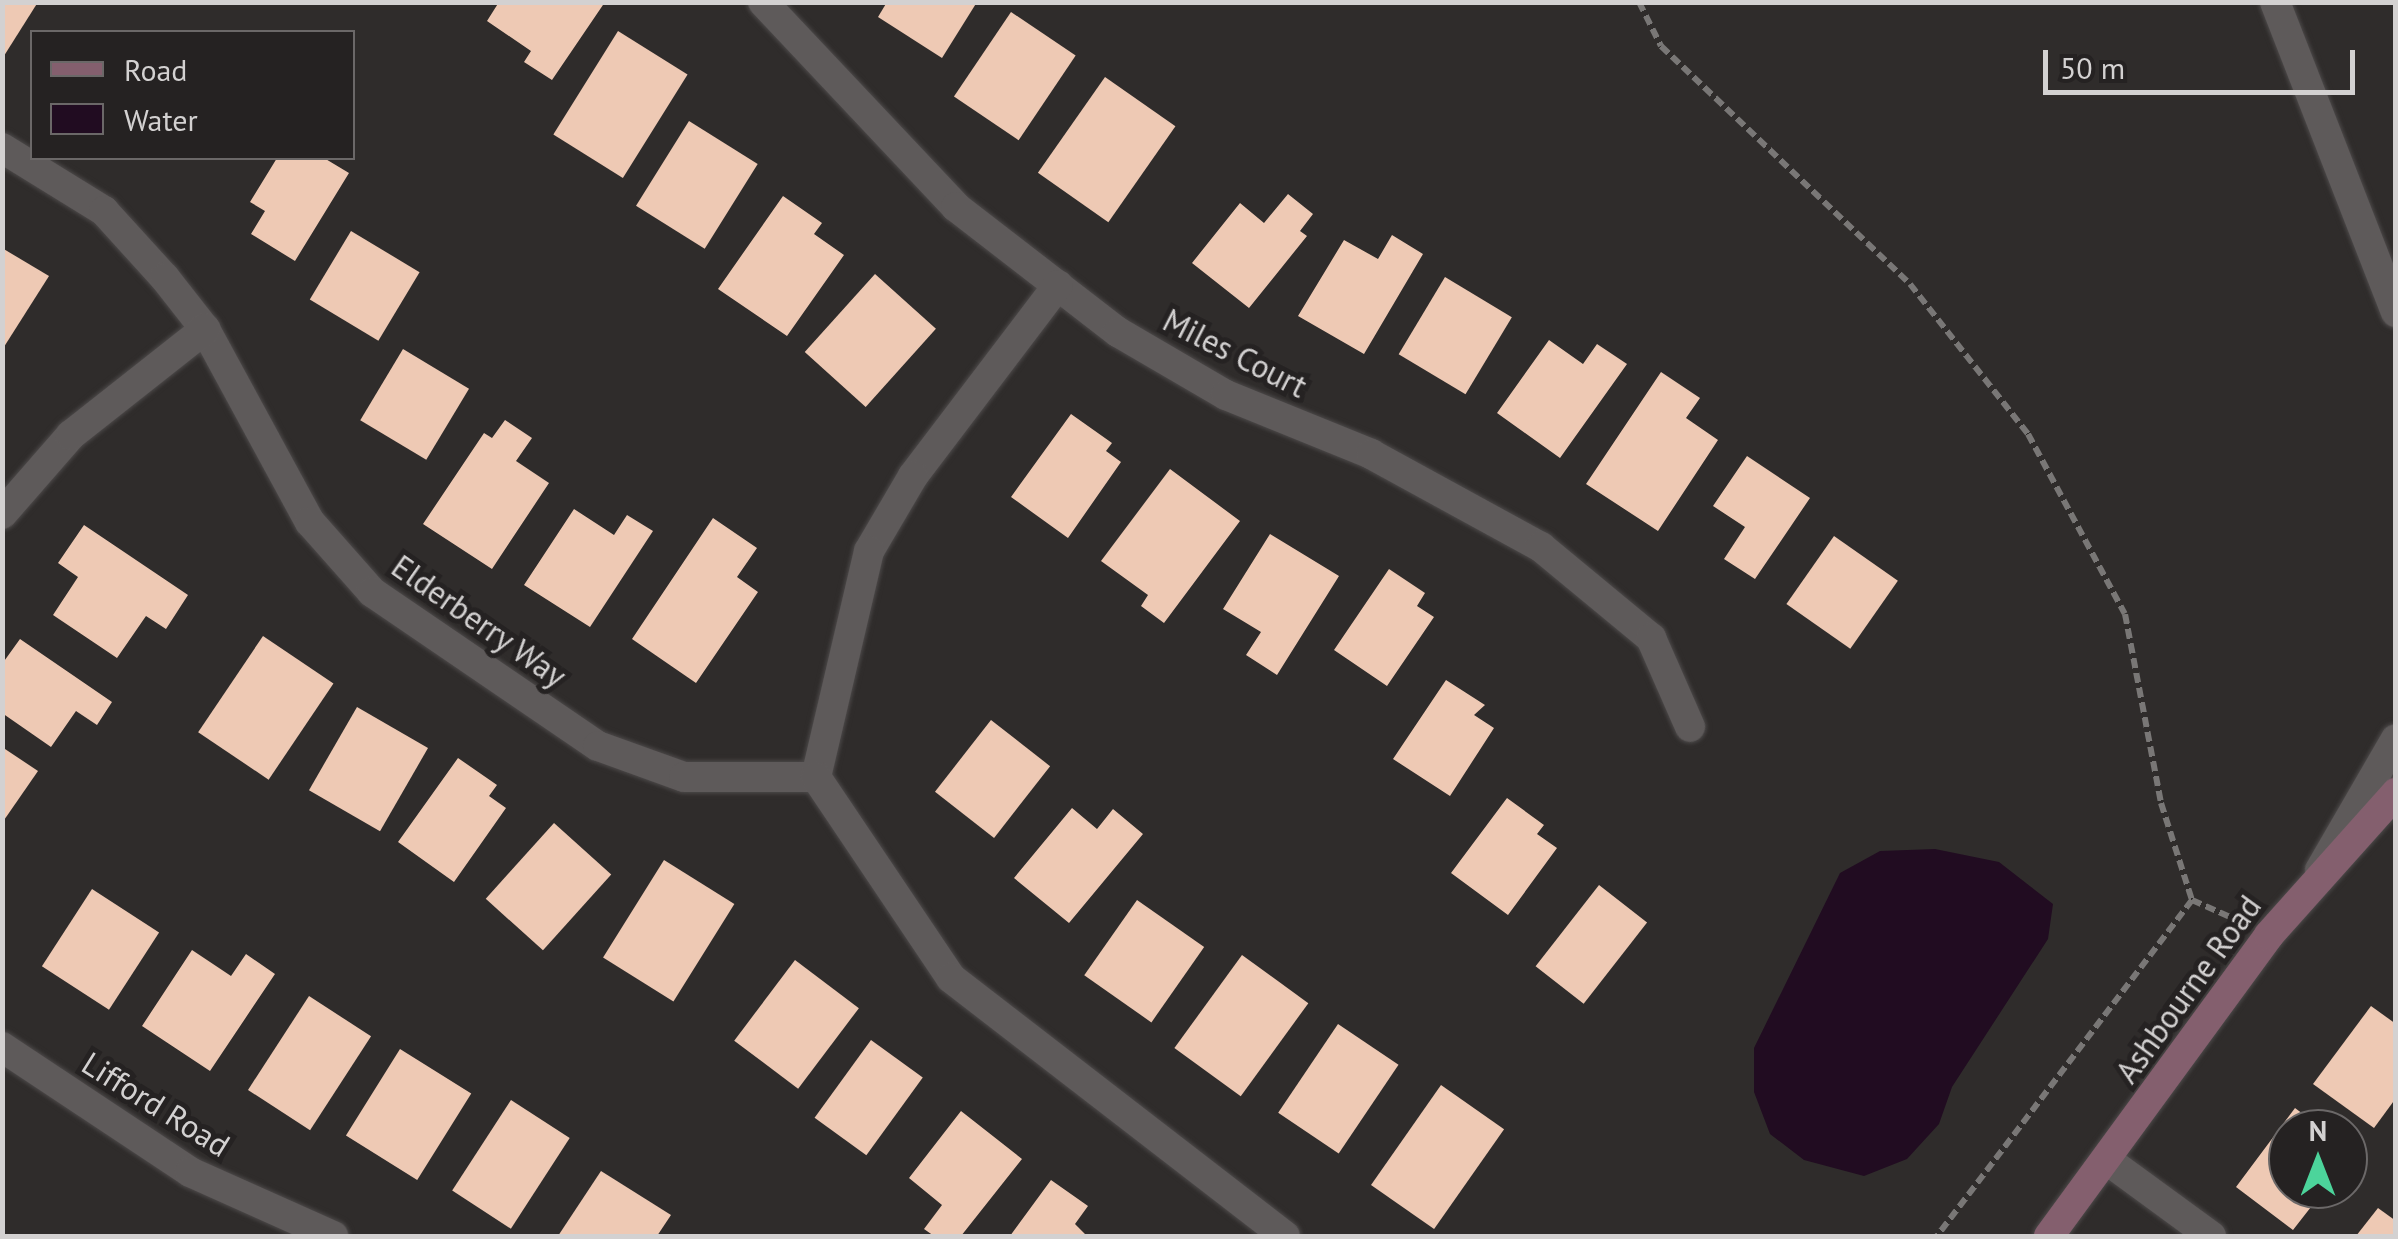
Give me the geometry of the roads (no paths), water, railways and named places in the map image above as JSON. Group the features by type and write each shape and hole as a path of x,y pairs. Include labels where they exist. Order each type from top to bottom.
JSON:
{"street":[{"name":"Miles Court","path":"763,2 956,207 1058,286 1226,395 1371,454 1540,547 1651,638 1690,727"},
{"path":"2275,2 2396,312"},
{"name":"Elderberry Way","path":"2,148 104,211 205,329 310,522 372,592 598,746 684,777 816,777"},
{"path":"1058,286 913,476 869,551 816,777 951,978 1284,1236"},
{"path":"2,514 71,435 205,329"},
{"path":"2316,878 2396,739"},
{"name":"Ashbourne Road","path":"2048,1236 2270,934 2316,878 2396,794"},
{"name":"Lifford Road","path":"2,1047 190,1172 333,1236"},
{"path":"2106,1160 2212,1236"}],"water":[{"path":"1935,849 1999,862 2053,904 2048,939 1952,1087 1939,1124 1907,1159 1864,1176 1804,1160 1770,1134 1754,1092 1754,1048 1840,873 1880,851"}]}
